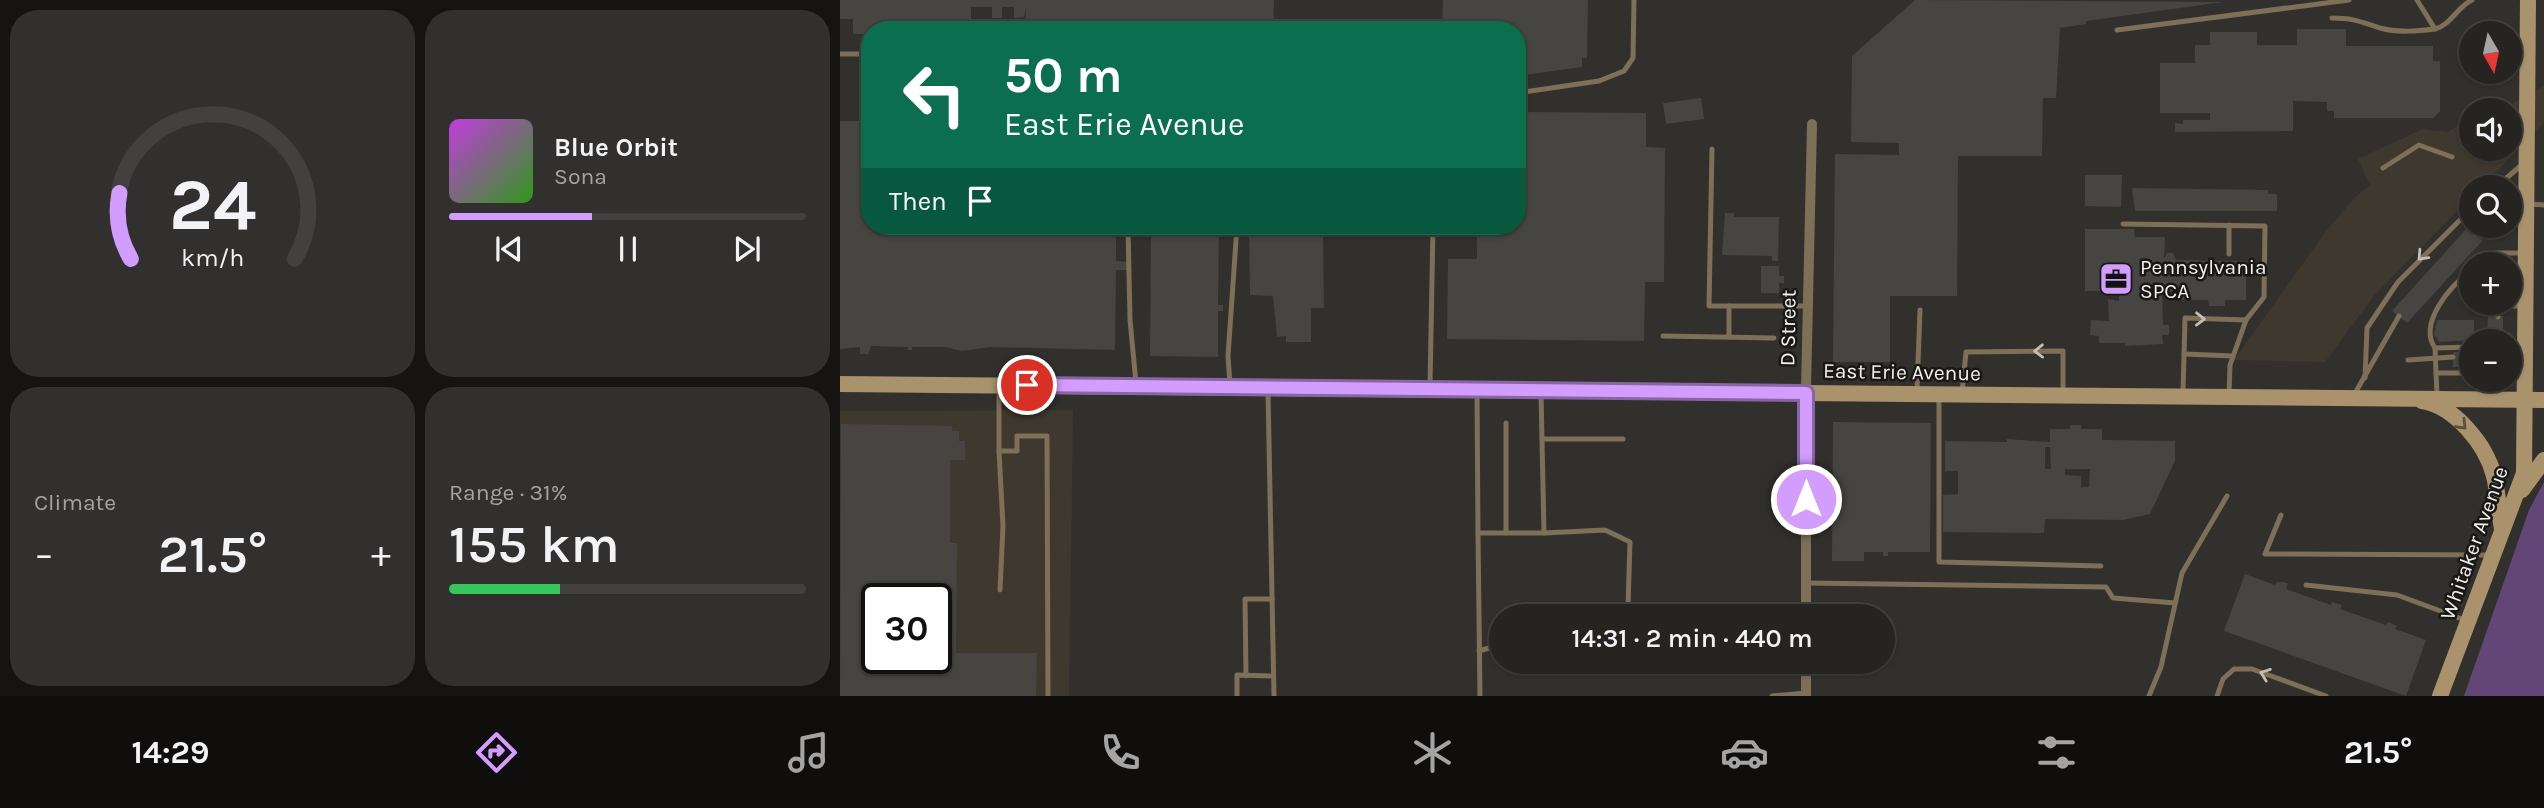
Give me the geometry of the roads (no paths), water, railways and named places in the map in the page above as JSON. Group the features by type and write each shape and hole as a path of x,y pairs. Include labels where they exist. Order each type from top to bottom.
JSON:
{"main road":[{"name":"Whitaker Avenue","path":"2522,196 2526,187 2528,0"},
{"name":"Whitaker Avenue","path":"2521,329 2525,306 2525,253 2522,232"},
{"name":"East Erie Avenue","path":"840,384 2544,400"},
{"name":"Whitaker Avenue","path":"2440,696 2524,473 2522,386"},
{"path":"2402,398 2428,402 2453,416 2480,443 2494,474 2502,532"},
{"path":"2514,501 2544,460"}],"street":[{"name":"D Street","path":"1806,604 1806,393 1812,124"},
{"path":"1806,674 1806,695"}],"lane":[{"path":"1526,92 1599,81 1624,71 1633,58 1634,0"},
{"path":"2117,30 2349,0"},
{"path":"2417,0 2435,29"},
{"path":"2332,18 2356,18 2381,29 2414,32 2444,27 2464,4 2472,0"},
{"path":"840,54 861,54"},
{"path":"2384,168 2419,145 2452,157"},
{"path":"1712,149 1709,306 1808,306"},
{"path":"2510,175 2526,161"},
{"path":"2522,204 2544,205"},
{"path":"2365,378 2367,328 2398,282 2459,221"},
{"path":"2123,224 2265,226 2264,297 2246,320 2233,356 2229,397"},
{"path":"2229,225 2229,254"},
{"path":"1128,235 1130,320 1136,386"},
{"path":"1230,387 1228,356 1236,235"},
{"path":"1430,389 1433,235"},
{"path":"2437,398 2435,348 2429,339 2430,318 2459,285"},
{"path":"1729,306 1729,337"},
{"path":"1916,394 1920,310"},
{"path":"2354,398 2399,316"},
{"path":"2183,396 2185,318 2246,320"},
{"path":"1663,337 1774,338"},
{"path":"2435,348 2459,347"},
{"path":"1962,394 1966,352 2063,351 2063,395"},
{"path":"2184,354 2233,356"},
{"path":"2409,360 2452,357"},
{"path":"2444,359 2453,364"},
{"path":"2436,373 2459,373"},
{"path":"1000,385 999,450 1003,526 1000,590"},
{"path":"1268,387 1273,696"},
{"path":"1477,390 1480,696"},
{"path":"1541,390 1544,533"},
{"path":"2492,392 2492,399"},
{"path":"1939,394 1939,562 2101,566"},
{"path":"1506,423 1506,533"},
{"path":"999,450 1017,451 1017,436 1047,436 1048,696"},
{"path":"1542,439 1623,439"},
{"path":"2150,696 2161,667 2182,573 2227,496"},
{"path":"2281,515 2265,554 2493,555"},
{"path":"1478,533 1605,530 1630,542 1628,604"},
{"path":"1806,583 2106,587 2113,598 2175,603"},
{"path":"2306,585 2396,595 2468,621"},
{"path":"1246,676 1245,598 1272,599"},
{"path":"1479,651 1489,648"},
{"path":"2217,696 2223,679 2234,669 2252,669 2326,696"},
{"path":"1237,696 1237,676 1273,676"},
{"path":"1772,696 1806,695"}],"place":[{"name":"Pennsylvania SPCA","path":"2116,279"}]}
